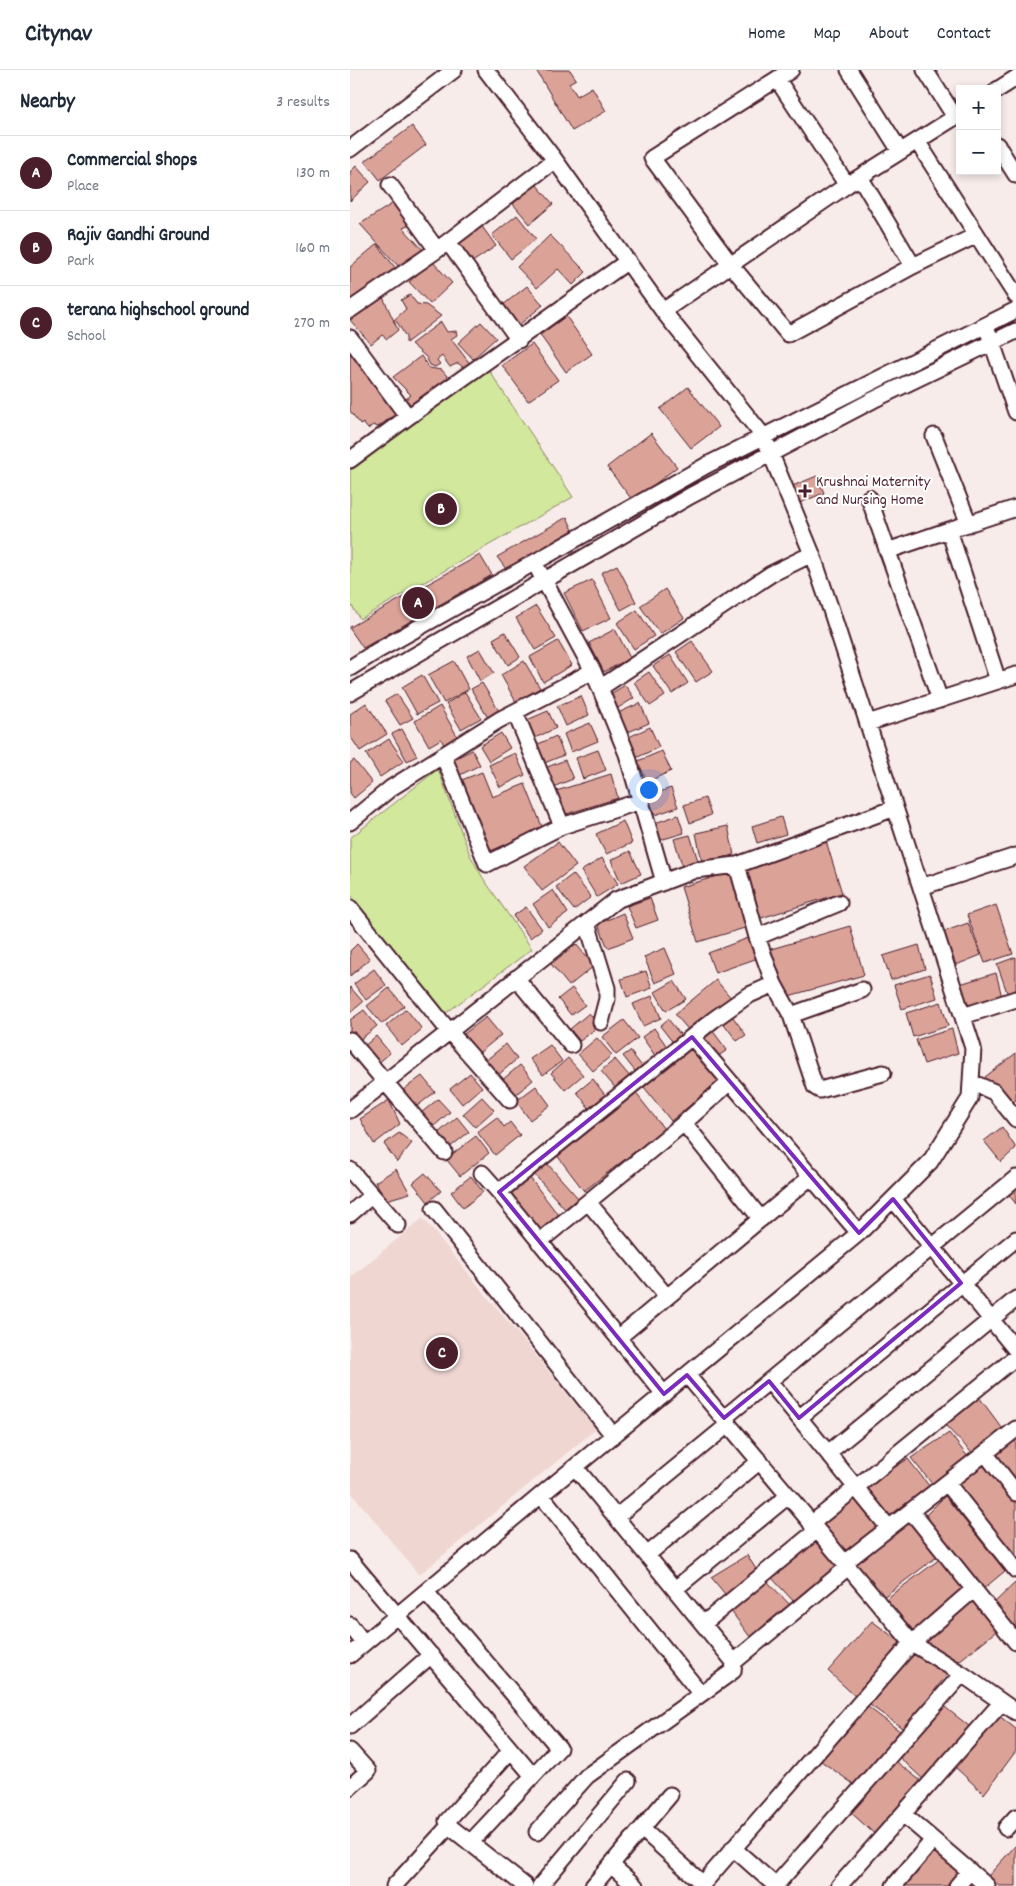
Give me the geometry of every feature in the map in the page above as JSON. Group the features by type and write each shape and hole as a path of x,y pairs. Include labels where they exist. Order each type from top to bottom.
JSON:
{"street":[{"path":"350,148 454,70"},
{"path":"350,1655 613,1435 859,1233 930,1162 970,1098 973,1048 812,554 764,437 663,311 555,160 486,70"},
{"path":"791,70 652,158 731,265 788,334 914,266 977,235"},
{"path":"850,70 900,151"},
{"path":"926,70 956,114"},
{"path":"1001,86 1011,76"},
{"path":"777,79 914,266"},
{"path":"663,311 853,181 956,116"},
{"path":"917,141 1016,296"},
{"path":"1001,151 1016,175"},
{"path":"350,310 442,246 555,160"},
{"path":"390,185 519,340"},
{"path":"350,460 628,261"},
{"path":"351,666 708,465 1016,310"},
{"path":"986,325 1016,412"},
{"path":"350,693 690,496 873,400 1016,331"},
{"path":"350,338 408,418"},
{"path":"934,436 968,524"},
{"path":"869,498 940,700"},
{"path":"888,551 1016,508"},
{"path":"949,530 998,681"},
{"path":"600,688 771,574 812,554"},
{"path":"534,562 593,671 627,754 664,882"},
{"path":"350,822 391,788 443,755 515,712 593,671"},
{"path":"868,723 1016,675"},
{"path":"515,712 562,826"},
{"path":"443,755 486,864 562,826 641,801"},
{"path":"350,1110 616,900 694,870 737,865 896,808"},
{"path":"921,887 1016,856"},
{"path":"737,865 774,984 791,1015 812,1082 820,1090 883,1073"},
{"path":"758,937 840,903"},
{"path":"350,908 449,1031 510,1100"},
{"path":"587,923 607,988 607,999 601,1022"},
{"path":"516,978 571,1044"},
{"path":"499,1192 712,1020 747,996 774,984"},
{"path":"791,1015 862,990"},
{"path":"963,1016 1015,1002"},
{"path":"692,1037 859,1233"},
{"path":"350,1040 444,1152"},
{"path":"539,1242 684,1123 730,1082"},
{"path":"971,1082 994,1092 1016,1119"},
{"path":"684,1123 761,1219"},
{"path":"350,1170 398,1225"},
{"path":"482,1174 499,1192 664,1394"},
{"path":"618,1338 812,1176"},
{"path":"616,1516 726,1421 769,1381 1016,1178"},
{"path":"350,1214 372,1195"},
{"path":"893,1199 1016,1350"},
{"path":"588,1202 667,1297"},
{"path":"434,1209 613,1435"},
{"path":"799,1418 1016,1239"},
{"path":"828,1453 1016,1299"},
{"path":"704,1624 814,1527 856,1487 1016,1357"},
{"path":"687,1375 912,1643 962,1674 1016,1712"},
{"path":"769,1381 889,1528"},
{"path":"734,1662 889,1528 1016,1429"},
{"path":"985,1453 1016,1493"},
{"path":"647,1555 760,1461"},
{"path":"537,1832 587,1776 734,1671 734,1662 575,1467"},
{"path":"947,1483 1016,1570"},
{"path":"541,1495 701,1694"},
{"path":"674,1589 788,1496"},
{"path":"911,1511 1016,1642"},
{"path":"350,1560 533,1776"},
{"path":"642,1829 702,1885 912,1643 974,1589"},
{"path":"426,1592 559,1748 470,1843"},
{"path":"350,1625 364,1643"},
{"path":"350,1726 431,1655"},
{"path":"733,1848 775,1886 962,1674"},
{"path":"839,1886 1002,1702"},
{"path":"511,1750 447,1820 449,1826 525,1886"},
{"path":"350,1751 368,1771 350,1787"},
{"path":"540,1886 628,1781"},
{"path":"593,1886 670,1795"},
{"path":"903,1814 987,1886"},
{"path":"394,1886 449,1826"},
{"path":"894,1886 934,1840"},
{"path":"611,1865 635,1886"},
{"path":"957,1886 970,1871"}],"highlighted area":[{"path":"692,1037 859,1233 893,1199 961,1283 799,1418 769,1381 724,1418 687,1375 664,1394 499,1192"}],"shaded area":[{"path":"423,1218 596,1429 419,1575 350,1491 350,1278"}],"green space":[{"path":"488,369 573,497 360,619 350,603 350,470"},
{"path":"438,769 470,855 483,878 532,949 446,1013 350,894 350,838"}],"building":[{"path":"536,70 570,70 576,79 569,83 577,96 592,87 606,111 572,131"},
{"path":"412,126 426,145 380,180 365,161"},
{"path":"356,166 370,182 350,201 350,172"},
{"path":"536,184 553,204 530,224 513,204"},
{"path":"395,202 410,225 403,228 424,251 399,267 360,224"},
{"path":"517,215 536,239 511,259 492,235"},
{"path":"481,225 496,246 471,263 457,243"},
{"path":"550,235 586,272 573,285 558,269 537,288 517,267"},
{"path":"377,244 397,270 350,305 350,267"},
{"path":"432,261 452,283 430,304 409,282"},
{"path":"527,286 543,305 519,325 503,305"},
{"path":"382,295 398,330 387,339 382,335 371,344 350,320"},
{"path":"410,295 417,304 426,305 441,316 406,343 406,337 397,322 393,321 406,309 401,300"},
{"path":"566,316 592,354 566,372 540,335"},
{"path":"441,322 447,332 456,331 457,335 451,339 471,365 464,368 458,363 450,367 442,356 437,360 440,364 435,367 430,365 426,357 411,344"},
{"path":"481,322 496,338 473,359 458,343"},
{"path":"350,344 398,412 378,427 373,425 368,429 363,423 361,425 350,411"},
{"path":"532,344 558,380 528,401 502,365"},
{"path":"421,356 429,368 442,370 451,381 413,408 406,399 411,395 393,377"},
{"path":"688,387 719,427 691,448 660,409"},
{"path":"651,433 677,467 633,501 607,467"},
{"path":"817,476 824,493 797,504 790,487"},
{"path":"567,517 573,530 519,562 506,569 497,557"},
{"path":"480,555 492,575 363,648 350,629 350,627"},
{"path":"617,565 636,602 621,610 601,573"},
{"path":"592,580 611,618 583,631 564,593"},
{"path":"665,589 684,618 660,634 640,606"},
{"path":"536,606 556,638 535,650 516,618"},
{"path":"637,610 654,636 634,649 617,623"},
{"path":"615,629 630,658 604,672 589,643"},
{"path":"505,632 520,657 508,665 493,639"},
{"path":"558,641 572,665 543,682 530,657"},
{"path":"692,641 713,671 696,682 676,652"},
{"path":"480,649 494,673 480,681 467,656"},
{"path":"670,655 688,683 672,694 653,666"},
{"path":"454,661 469,689 444,703 428,675"},
{"path":"524,661 540,688 516,702 501,675"},
{"path":"649,672 665,696 650,706 634,682"},
{"path":"422,675 438,703 417,714 402,687"},
{"path":"482,683 499,711 488,718 471,689"},
{"path":"625,685 634,698 618,708 609,695"},
{"path":"465,692 481,718 461,729 446,704"},
{"path":"397,694 413,718 400,725 385,701"},
{"path":"581,696 589,715 566,726 557,706"},
{"path":"366,703 387,734 360,751 350,736 350,714"},
{"path":"640,703 649,723 626,733 618,713"},
{"path":"440,706 460,741 446,749 441,739 429,746 415,721"},
{"path":"548,711 556,728 535,738 527,720"},
{"path":"590,723 598,741 571,752 564,734"},
{"path":"650,727 659,747 636,758 627,738"},
{"path":"402,729 417,756 407,761 392,734"},
{"path":"501,733 510,748 489,761 480,746"},
{"path":"556,736 564,755 542,764 534,746"},
{"path":"389,739 404,761 380,777 366,754"},
{"path":"472,750 480,765 458,776 450,761"},
{"path":"598,750 606,770 583,779 576,758"},
{"path":"662,751 671,771 647,782 638,761"},
{"path":"515,753 525,775 500,787 489,765"},
{"path":"354,760 372,783 354,798 350,793 350,763"},
{"path":"565,760 573,779 553,787 545,768"},
{"path":"482,772 492,797 525,784 543,829 488,852 459,781"},
{"path":"611,774 618,798 560,816 553,792"},
{"path":"671,788 678,807 655,815 648,796"},
{"path":"705,798 711,815 690,823 684,805"},
{"path":"678,815 684,833 660,840 655,823"},
{"path":"781,817 786,834 757,843 752,826"},
{"path":"623,821 632,843 606,854 596,834"},
{"path":"728,826 734,855 702,862 696,833"},
{"path":"690,835 699,864 683,868 674,839"},
{"path":"826,841 842,893 758,919 742,867"},
{"path":"558,842 576,866 542,891 524,866"},
{"path":"630,851 641,874 621,883 611,860"},
{"path":"602,858 618,884 597,897 581,871"},
{"path":"731,872 748,927 698,942 681,887"},
{"path":"573,874 591,897 574,910 556,887"},
{"path":"553,890 568,913 548,927 533,904"},
{"path":"650,898 658,920 636,928 627,906"},
{"path":"996,905 1013,954 985,963 967,915"},
{"path":"526,907 542,929 530,938 513,916"},
{"path":"623,913 633,938 608,948 598,924"},
{"path":"968,923 981,955 956,965 943,932"},
{"path":"850,926 864,975 785,997 771,949"},
{"path":"751,937 758,958 715,973 708,953"},
{"path":"357,944 370,959 350,976 350,951"},
{"path":"576,944 594,966 569,986 551,964"},
{"path":"919,945 925,969 891,980 883,956"},
{"path":"665,948 676,974 655,983 644,957"},
{"path":"1016,957 1016,993 1008,995 997,964"},
{"path":"374,969 386,985 366,1000 354,984"},
{"path":"646,971 652,988 627,997 621,979"},
{"path":"996,973 1002,997 968,1008 960,984"},
{"path":"930,974 937,998 902,1009 894,985"},
{"path":"716,980 732,999 691,1033 675,1014"},
{"path":"674,981 686,999 666,1011 655,992"},
{"path":"350,987 363,1002 350,1013"},
{"path":"389,988 404,1006 382,1024 367,1006"},
{"path":"572,988 585,1005 571,1015 558,999"},
{"path":"652,996 661,1018 643,1026 633,1004"},
{"path":"941,1002 948,1026 913,1037 906,1013"},
{"path":"406,1009 422,1029 402,1046 386,1026"},
{"path":"364,1010 377,1026 357,1042 350,1033 350,1020"},
{"path":"589,1013 600,1025 580,1041 570,1029"},
{"path":"730,1013 746,1035 737,1041 721,1020"},
{"path":"486,1017 501,1035 479,1053 464,1034"},
{"path":"668,1019 683,1038 675,1045 660,1026"},
{"path":"624,1020 638,1038 616,1055 602,1037"},
{"path":"654,1028 668,1048 656,1057 642,1037"},
{"path":"952,1029 958,1053 924,1064 916,1040"},
{"path":"712,1030 727,1050 714,1059 700,1039"},
{"path":"376,1036 390,1053 376,1065 362,1048"},
{"path":"597,1038 612,1055 593,1071 578,1054"},
{"path":"691,1041 722,1079 671,1121 640,1082"},
{"path":"506,1044 517,1059 497,1076 485,1061"},
{"path":"550,1045 562,1061 543,1075 530,1059"},
{"path":"630,1051 645,1070 638,1075 623,1056"},
{"path":"1016,1053 1016,1100 1008,1106 985,1077"},
{"path":"568,1058 583,1075 565,1090 551,1073"},
{"path":"615,1059 631,1078 617,1090 601,1071"},
{"path":"520,1065 533,1080 514,1096 501,1081"},
{"path":"470,1073 482,1087 462,1104 450,1089"},
{"path":"422,1076 435,1092 416,1107 403,1090"},
{"path":"593,1079 608,1099 592,1112 577,1092"},
{"path":"536,1086 550,1105 530,1120 516,1101"},
{"path":"635,1092 664,1129 584,1191 556,1154"},
{"path":"482,1097 494,1110 475,1127 463,1114"},
{"path":"438,1099 450,1112 433,1127 421,1113"},
{"path":"389,1100 400,1124 374,1144 360,1119"},
{"path":"457,1117 469,1132 449,1148 437,1134"},
{"path":"497,1117 504,1127 510,1122 520,1135 495,1155 477,1132"},
{"path":"1002,1127 1016,1148 1001,1162 984,1141"},
{"path":"399,1133 412,1143 397,1162 384,1144"},
{"path":"476,1136 489,1153 460,1176 446,1159"},
{"path":"545,1161 578,1198 565,1209 532,1172"},
{"path":"396,1169 410,1193 386,1200 375,1182"},
{"path":"425,1173 441,1191 428,1202 413,1183"},
{"path":"527,1174 559,1216 540,1231 508,1189"},
{"path":"471,1176 483,1192 463,1208 451,1192"},
{"path":"1016,1182 1016,1204 1006,1191"},
{"path":"976,1393 1002,1428 973,1454 942,1422"},
{"path":"949,1433 968,1457 933,1485 911,1458"},
{"path":"1016,1434 1016,1487 993,1457"},
{"path":"908,1459 930,1487 891,1521 861,1488"},
{"path":"984,1463 1016,1501 1016,1562 955,1488"},
{"path":"855,1493 883,1525 843,1556 818,1522"},
{"path":"945,1496 1005,1571 982,1590 925,1516"},
{"path":"911,1520 938,1556 882,1598 854,1566"},
{"path":"813,1539 841,1567 796,1604 771,1577"},
{"path":"747,1555 759,1574 729,1599 711,1577"},
{"path":"940,1559 968,1590 914,1636 883,1601"},
{"path":"764,1578 793,1608 753,1641 728,1607"},
{"path":"1015,1583 1016,1585 1016,1630 994,1603"},
{"path":"969,1597 999,1629 954,1665 923,1640"},
{"path":"872,1621 900,1642 858,1699 828,1671"},
{"path":"914,1649 947,1674 905,1730 867,1703"},
{"path":"941,1704 969,1726 926,1782 897,1755"},
{"path":"868,1707 901,1732 859,1788 821,1761"},
{"path":"998,1715 1016,1729 1016,1751 984,1794 954,1766"},
{"path":"893,1759 921,1781 878,1837 848,1810"},
{"path":"1016,1845 1016,1886 999,1886 988,1876"},
{"path":"933,1848 960,1869 948,1886 900,1886"}],"place":[{"name":"Krushnai Maternity and Nursing Home","path":"805,491"},
{"name":"Rajiv Gandhi Ground","path":"441,509"},
{"name":"Commercial Shops","path":"418,603"},
{"name":"terana highschool ground","path":"442,1353"}]}
